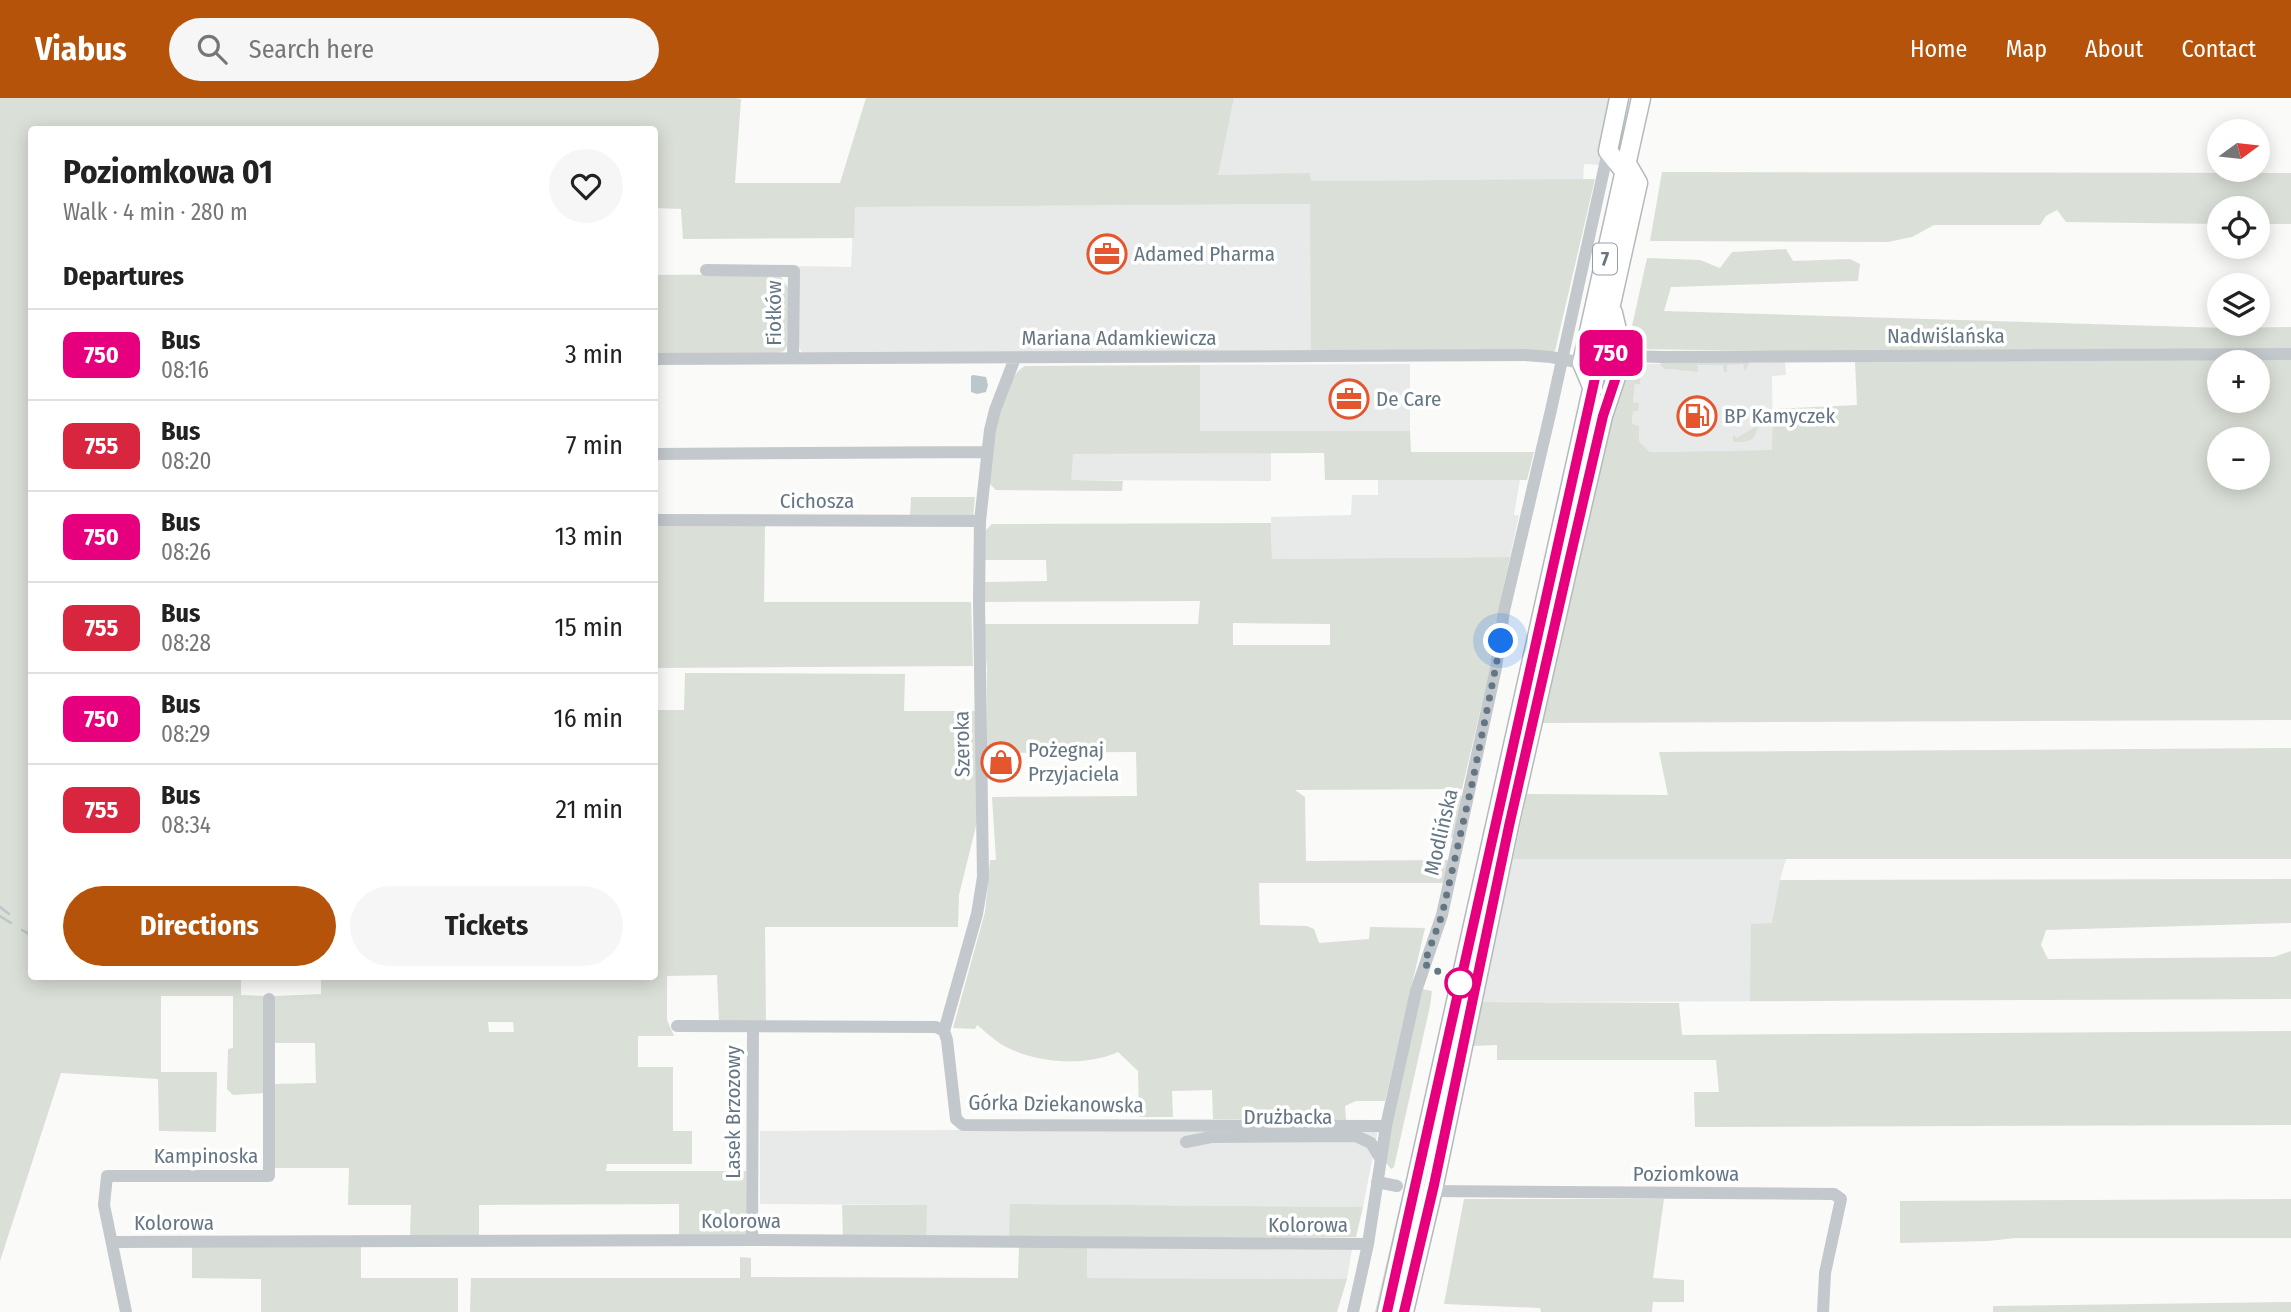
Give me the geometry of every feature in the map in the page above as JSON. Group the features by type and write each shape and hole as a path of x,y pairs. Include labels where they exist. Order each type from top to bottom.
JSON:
{"highway":[{"path":"1619,98 1606,157 1628,174"},
{"name":"7","path":"1387,1312 1611,306 1641,98"},
{"name":"7","path":"1582,363 1628,174"},
{"path":"1404,1312 1415,1189 1509,826 1603,416 1623,356 1611,306"},
{"path":"1582,363 1593,389"}],"street":[{"name":"Modlińska","path":"1353,1312 1368,1244 1386,1126 1416,991 1442,915 1496,668 1504,611 1606,157"},
{"name":"Fiołków","path":"706,270 794,271 793,358"},
{"path":"1588,338 1593,346 1601,351"},
{"name":"Nadwiślańska","path":"1601,351 1623,356 2291,354"},
{"name":"Mariana Adamkiewicza","path":"658,359 1525,355 1582,363"},
{"name":"Szeroka","path":"944,1031 977,914 983,877 980,520 986,452 995,410 1015,358"},
{"path":"658,454 986,452"},
{"name":"Cichosza","path":"658,520 980,520"},
{"name":"Kampinoska","path":"126,1312 104,1205 107,1176 269,1176 269,999"},
{"path":"677,1026 925,1026 944,1031"},
{"name":"Lasek Brzozowy","path":"752,1240 753,1027"},
{"name":"Górka Dziekanowska","path":"944,1031 956,1119 963,1125 1386,1126"},
{"name":"Drużbacka","path":"1186,1142 1211,1137 1356,1136 1371,1143 1380,1157"},
{"path":"1377,1182 1415,1189"},
{"name":"Poziomkowa","path":"1415,1189 1834,1194 1841,1199 1825,1273 1823,1312"},
{"name":"Kolorowa","path":"113,1242 752,1240 1368,1244"}],"shaded area":[{"path":"0,98 735,98 741,99 735,183 840,183 866,98 1234,98 1218,175 1310,173 1311,181 1595,179 1555,351 1311,350 1310,204 855,207 854,238 683,239 681,209 658,208 658,126 28,126 28,980 241,980 241,995 266,996 265,1093 233,1095 227,1089 228,1049 233,1048 233,996 161,996 161,1072 217,1072 216,1132 159,1131 158,1079 61,1073 0,1261"},
{"path":"1234,98 1611,98 1601,165 1584,164 1583,180 1310,181 1310,174 1217,175"},
{"path":"1662,172 2207,173 2207,182 2270,182 2270,173 2291,173 2291,224 2270,224 2270,196 2207,196 2207,224 2066,222 2057,210 2046,216 2040,225 1934,225 1912,237 1888,242 1650,241"},
{"name":"Adamed Pharma","path":"1311,204 1311,350 803,354 798,346 799,266 851,267 854,207"},
{"path":"1786,249 1793,261 1850,259 1860,264 1858,281 1671,287 1664,311 2207,327 2207,336 2270,336 2270,327 2291,327 2291,720 1543,723 1600,453 1629,362 1641,371 1640,384 1635,384 1633,402 1639,403 1638,411 1633,411 1632,424 1639,426 1639,441 1650,452 1772,450 1773,409 1857,405 1855,362 2207,358 2207,413 2270,413 2270,350 2207,350 2207,356 1627,349 1647,258 1700,260 1720,268 1732,252"},
{"path":"779,274 789,289 787,346 784,351 778,353 658,353 658,275"},
{"path":"1662,362 1749,363 1745,371 1743,364 1727,365 1727,372 1724,372 1723,365 1698,365 1698,372 1665,369 1660,365"},
{"path":"1785,362 1786,375 1772,376 1773,450 1650,452 1639,441 1632,424 1633,410 1639,403 1633,402 1635,384 1640,384 1641,372 1635,364"},
{"name":"De Care","path":"1410,364 1410,431 1200,431 1200,365"},
{"path":"1200,365 1200,431 1410,431 1411,452 1534,452 1527,480 1325,480 1324,453 1073,454 1071,480 1123,481 1122,491 996,490 989,483 1003,402 1008,386 1025,366"},
{"path":"973,375 986,377 986,392 971,392"},
{"path":"1757,426 1753,438 1733,442 1733,435 1737,438"},
{"path":"1271,453 1271,481 1070,480 1072,454"},
{"path":"1378,480 1520,480 1514,515 1519,515 1510,557 1272,559 1271,517 1351,515 1352,495 1378,495"},
{"path":"911,497 975,497 973,518 910,518"},
{"path":"1271,523 1272,559 1510,557 1498,612 1496,643 1462,789 1295,790 1305,797 1306,861 1450,860 1446,883 1259,883 1260,925 1307,926 1314,929 1319,943 1369,939 1370,927 1425,928 1385,1101 1356,1101 1345,1106 1346,1120 1213,1119 1212,1090 1172,1091 1173,1117 1139,1117 1138,1071 1118,1052 1091,1060 1045,1059 1004,1046 977,1025 975,1029 953,1028 985,912 990,860 996,860 992,797 1137,796 1136,752 986,753 987,669 983,624 1198,624 1200,601 983,602 984,582 1047,581 1046,560 985,560 986,530 992,524","holes":["1233,623 1330,624 1330,645 1233,645"]},
{"path":"658,526 765,526 764,602 971,602 973,666 658,668"},
{"path":"685,673 905,674 904,711 975,711 977,822 959,895 958,927 765,927 766,1022 719,1022 717,975 667,976 667,1020 674,1036 638,1036 638,1067 673,1067 673,1131 692,1131 692,1164 607,1164 606,1171 746,1171 746,1238 679,1237 679,1204 479,1205 479,1237 410,1238 411,1205 348,1205 349,1168 272,1168 272,1084 316,1083 315,1043 272,1043 273,996 321,994 321,980 658,980 658,710 684,710","holes":["488,1022 513,1022 514,1032 489,1032"]},
{"path":"2291,748 2291,859 1513,859 1527,794 1668,795 1659,752"},
{"path":"1454,796 1462,796 1454,838 1444,838"},
{"path":"1513,859 1786,859 1780,880 1837,1001 1481,1002"},
{"path":"2291,879 2291,923 2046,930 2041,945 2048,959 2274,957 2291,951 2291,999 1750,1001 1751,924 1772,923 1780,880"},
{"path":"1422,989 1432,991 1430,1006 1394,1167 1391,1169 1383,1159"},
{"path":"1481,1002 1679,1003 1682,1035 2291,1031 2291,1125 1695,1127 1694,1092 1719,1092 1716,1060 1497,1060 1497,1045 1471,1046"},
{"path":"1378,1130 1363,1207 1010,1204 1010,1237 926,1237 926,1205 760,1204 760,1131"},
{"path":"1405,1191 1381,1312 1375,1312 1400,1205"},
{"path":"1464,1199 1664,1199 1653,1278 1684,1280 1684,1302 1653,1302 1652,1312 1541,1312 1540,1308 1444,1304"},
{"path":"2291,1199 2291,1238 2015,1238 1900,1243 1900,1201"},
{"path":"1010,1204 1363,1207 1356,1237 1009,1239"},
{"path":"842,1205 927,1205 926,1237 843,1238"},
{"path":"192,1246 361,1246 361,1278 458,1278 458,1312 261,1312 261,1279 192,1278"},
{"path":"1019,1247 1087,1247 1087,1278 1347,1279 1337,1312 470,1312 471,1278 740,1278 740,1257 751,1258 751,1277 1018,1278"},
{"path":"1087,1247 1352,1249 1347,1279 1087,1278"},
{"path":"2291,1302 2291,1312 1993,1312 1993,1306"}],"waterway":[{"path":"0,907 9,914"},
{"path":"0,916 11,923"},
{"path":"22,930 28,934"}],"bus line":[{"name":"750","path":"1387,1312 1601,351 1623,356 1603,416 1570,558 1404,1312"}],"place":[{"name":"Adamed Pharma","path":"1107,254"},
{"name":"De Care","path":"1349,399"},
{"name":"BP Kamyczek","path":"1697,416"},
{"name":"Pożegnaj Przyjaciela","path":"1001,762"}],"route":[{"path":"1460,983 1424,964 1442,915 1501,641"}]}
